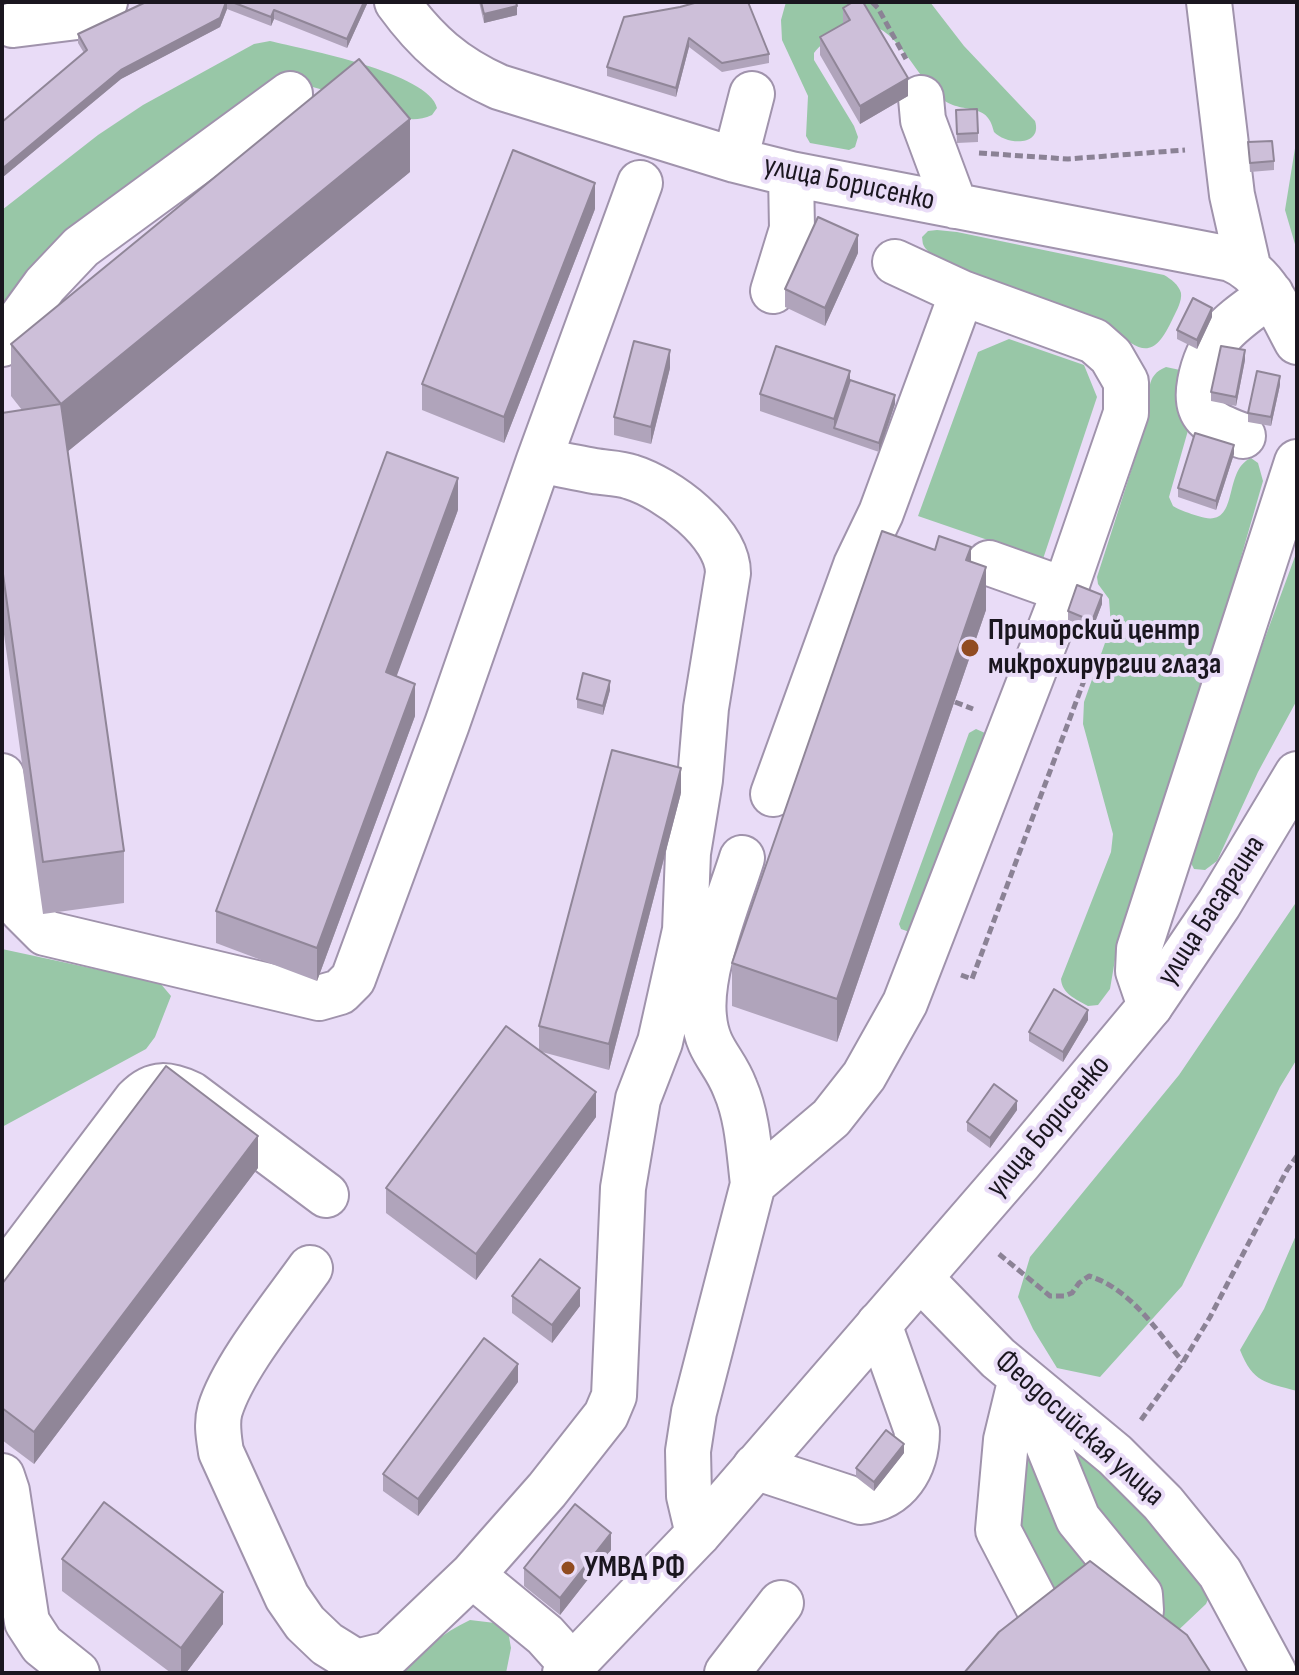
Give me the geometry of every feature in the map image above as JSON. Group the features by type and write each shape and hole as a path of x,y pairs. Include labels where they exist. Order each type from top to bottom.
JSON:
{"street":[{"path":"12,23 85,16 105,2"},
{"name":"улица Борисенко","path":"397,2 440,53 489,83 735,160 791,174 1216,254 1259,280"},
{"path":"1209,2 1232,195 1259,280 1297,342"},
{"path":"2,344 45,285 81,247 290,94"},
{"path":"735,160 752,94"},
{"path":"921,98 923,120 955,206"},
{"path":"773,291 792,229 791,174"},
{"path":"2,776 22,910 45,933 319,998 340,992 353,979 640,183"},
{"path":"753,1184 831,1118 864,1076 905,1003 1065,590 1126,413 1126,382 1111,356 1094,341 962,293 895,262"},
{"path":"1243,436 1218,426 1201,413 1197,399 1203,364 1216,338 1228,326 1259,280"},
{"path":"773,794 856,565 881,513 962,293"},
{"path":"310,1268 232,1383 220,1411 218,1432 221,1452 287,1597 305,1623 327,1644 356,1662 389,1654 472,1575 547,1490 606,1415 614,1396 623,1188 638,1099 660,1042 685,930 688,853 700,780 706,708 728,573 726,556 702,524 682,505 653,486 630,476 539,460"},
{"path":"1150,1006 1138,971 1139,949 1297,462"},
{"path":"989,563 1065,590"},
{"name":"улица Басаргина","path":"1150,1006 1219,904 1297,774"},
{"path":"698,1534 689,1496 688,1451 694,1412 753,1184 746,1124 735,1088 709,1045 703,996 742,858"},
{"name":"улица Борисенко","path":"569,1669 698,1534 965,1226 1150,1006"},
{"path":"2,1277 136,1100 149,1089 160,1085 170,1085 191,1094 326,1195"},
{"name":"Феодосийская улица","path":"920,1278 1021,1378 1115,1455 1163,1503 1220,1573 1266,1669"},
{"path":"755,1467 861,1502 878,1501 889,1495 912,1464 917,1449 917,1431 879,1324"},
{"path":"1021,1378 1078,1519 1140,1595 1141,1610 1130,1625"},
{"path":"1021,1378 1006,1440 998,1530 1048,1626"},
{"path":"2,1476 7,1491 18,1627 77,1673"},
{"path":"472,1575 545,1635 569,1669"},
{"path":"727,1673 781,1603"}],"path":[{"path":"872,2 919,82 921,98"},
{"path":"934,150 1068,159 1226,147"},
{"path":"972,979 1094,654"},
{"path":"1134,1430 1183,1362 1210,1317 1297,1156"},
{"path":"965,1226 1050,1296 1072,1293 1089,1276 1107,1282 1122,1293 1183,1362"}],"green space":[{"path":"786,2 930,2 964,46 1035,121 1034,136 1014,141 1000,136 994,132 986,115 955,106 937,95 895,41 882,30 869,24 853,24 835,31 814,53 814,60 854,126 858,137 855,147 849,150 810,143 806,136 808,96 782,40 781,20"},
{"path":"270,41 335,56 390,74 429,95 437,108 432,115 422,118 402,118 355,99 301,84 66,234 2,304 2,210 98,135 143,105 254,44"},
{"path":"1297,136 1297,251 1285,210"},
{"path":"937,230 1164,275 1178,287 1180,302 1160,340 1154,346 1140,347 1112,328 985,282 939,260 923,245 922,237 928,231"},
{"path":"1009,339 1084,365 1097,397 1043,559 918,516 978,352"},
{"path":"1166,367 1180,370 1186,379 1189,427 1169,497 1173,506 1198,516 1212,518 1221,515 1236,475 1251,458 1258,463 1263,481 1214,651 1118,942 1110,989 1098,1005 1088,1006 1067,992 1061,979 1111,852 1113,834 1083,724 1084,702 1111,626 1109,599 1098,584 1097,577 1150,412 1151,380"},
{"path":"1297,551 1297,700 1258,772 1217,861 1205,870 1194,869 1189,859 1241,703"},
{"path":"976,729 990,739 915,934 901,929 899,924 969,733"},
{"path":"1297,901 1297,1059 1280,1087 1182,1286 1100,1377 1057,1368 1018,1297 1030,1257 1179,1075"},
{"path":"2,949 160,983 171,996 155,1037 146,1049 2,1127"},
{"path":"1297,1233 1297,1391 1261,1380 1250,1369 1240,1350 1264,1309"},
{"path":"1050,1411 1112,1465 1210,1595 1206,1604 1169,1639 1092,1512"},
{"path":"1020,1418 1103,1565 1052,1604 1022,1558 1012,1431"},
{"path":"470,1620 495,1623 508,1631 511,1648 506,1673 398,1673 441,1637"}],"building":[{"path":"146,2 226,2 220,18 121,70 3,168 2,122 87,50 78,34"},
{"path":"232,2 364,2 347,39 274,10 271,17"},
{"path":"481,2 516,2 517,6 484,14"},
{"path":"698,2 748,2 769,54 722,63 689,38 676,88 607,67 624,17"},
{"path":"853,2 863,2 908,78 860,106 820,37 850,20 843,8"},
{"path":"359,59 410,119 61,404 11,344"},
{"path":"977,109 978,133 957,134 956,110"},
{"path":"1272,141 1274,161 1250,163 1248,142"},
{"path":"513,150 595,183 504,417 422,384"},
{"path":"818,217 858,235 825,308 785,289"},
{"path":"1193,298 1212,308 1197,340 1177,330"},
{"path":"634,341 670,350 651,427 614,417"},
{"path":"776,346 850,371 834,419 760,394"},
{"path":"1221,346 1245,350 1236,397 1211,392"},
{"path":"1257,371 1280,376 1271,417 1248,413"},
{"path":"850,380 895,395 879,443 834,428"},
{"path":"61,404 124,851 43,862 2,567 2,413"},
{"path":"1195,433 1234,445 1216,501 1178,488"},
{"path":"387,452 458,478 386,672 415,684 317,948 216,911"},
{"path":"882,531 935,550 939,536 971,547 966,560 986,567 837,999 732,963"},
{"path":"1077,585 1102,595 1092,621 1068,611"},
{"path":"583,673 610,681 603,706 577,699"},
{"path":"612,750 681,768 609,1044 539,1026"},
{"path":"1054,989 1088,1010 1063,1052 1029,1032"},
{"path":"506,1026 596,1092 476,1254 386,1188"},
{"path":"166,1066 258,1136 34,1432 2,1408 2,1284"},
{"path":"994,1084 1017,1101 990,1138 967,1122"},
{"path":"540,1259 580,1288 552,1325 512,1296"},
{"path":"484,1338 518,1364 418,1499 383,1474"},
{"path":"886,1430 904,1444 874,1482 856,1468"},
{"path":"104,1502 223,1592 181,1648 62,1559"},
{"name":"УМВД РФ","path":"575,1504 611,1533 560,1598 524,1568"},
{"path":"1090,1561 1187,1635 1211,1673 964,1673 999,1632"}],"place":[{"name":"Приморский центр микрохирургии глаза","path":"970,648"},
{"name":"УМВД РФ","path":"568,1568"}]}
